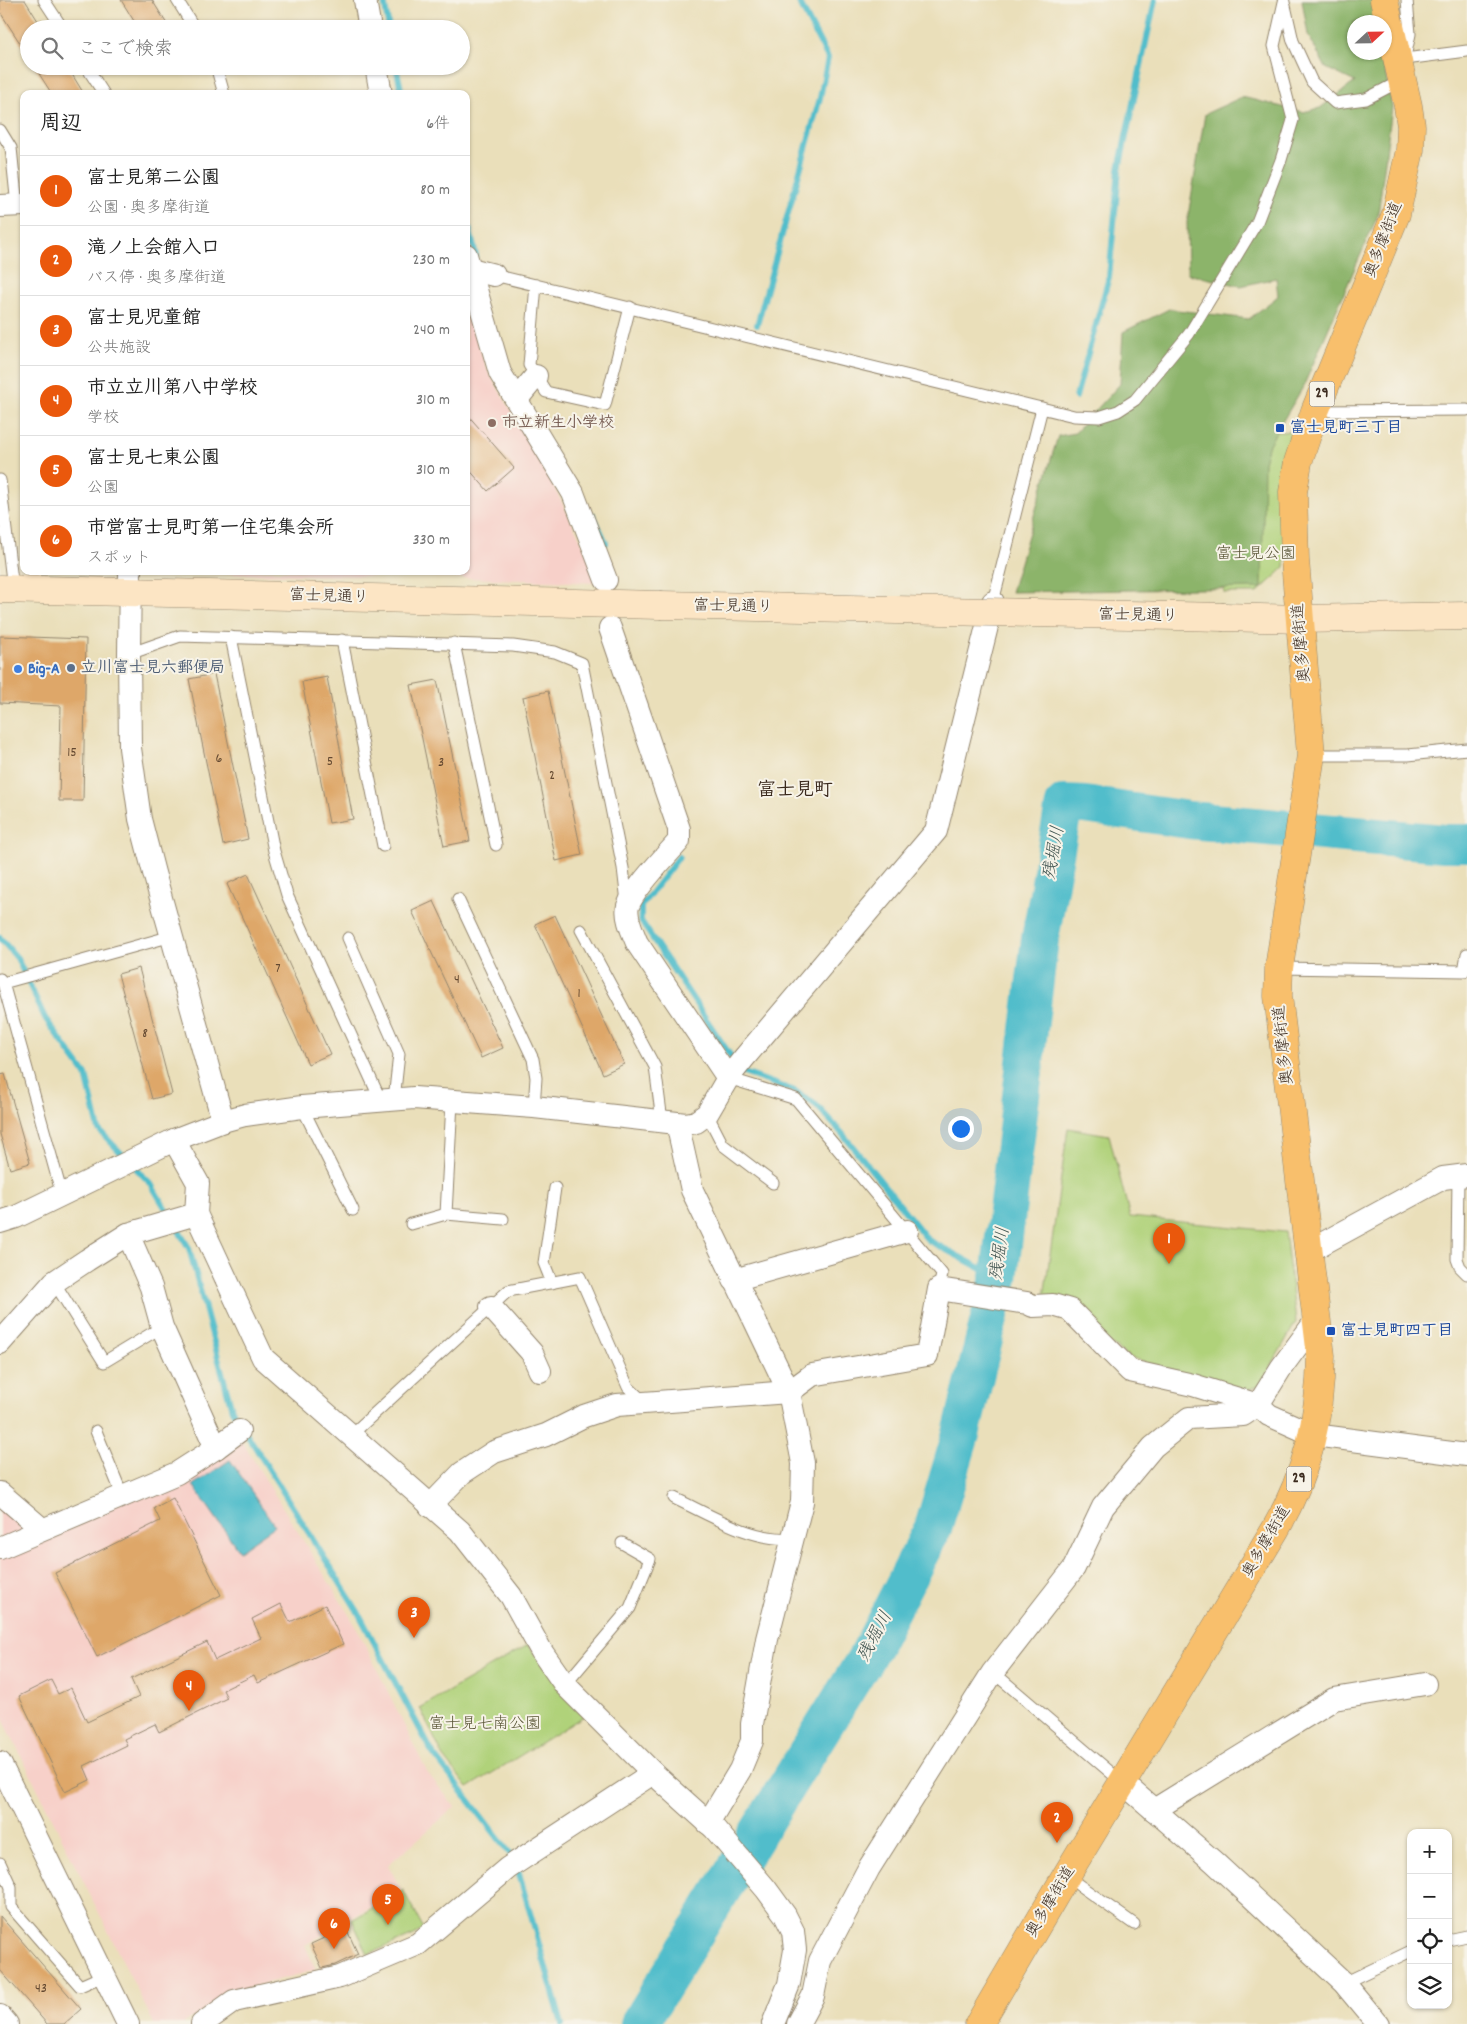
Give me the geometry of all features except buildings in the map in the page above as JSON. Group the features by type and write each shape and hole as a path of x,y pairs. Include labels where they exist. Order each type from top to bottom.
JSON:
{"main road":[{"name":"奥多摩街道","path":"979,2024 1287,1509 1298,1485 1314,1435 1320,1390 1317,1319 1280,1026 1279,968 1310,755 1295,560 1292,492 1298,462 1315,411 1398,205 1410,150 1411,126 1403,67 1384,0"}],"street":[{"path":"365,0 368,20"},
{"path":"378,75 380,90"},
{"path":"476,267 500,372 574,493 606,580"},
{"path":"516,399 536,376"},
{"path":"130,582 128,654 130,748 140,819 223,1121"},
{"name":"富士見通り","path":"6,589 130,582 660,605 1300,619 1467,616"},
{"path":"0,1222 16,1217 174,1140 223,1121 245,1115 302,1107 414,1098 534,1107 686,1124 696,1122 707,1114 736,1068 936,831 993,602"},
{"path":"610,628 679,829 679,841 642,883 628,907 630,924 637,943 736,1068"},
{"path":"670,1122 692,1190 789,1392 803,1463 802,1502 767,1639 752,1724 752,1741 740,1770 711,1825"},
{"path":"0,1343 54,1282 128,1234 180,1218 198,1183 174,1140"},
{"path":"1309,1252 1442,1178 1462,1176"},
{"path":"180,1218 264,1358 350,1436 460,1531 511,1596 542,1652 565,1685 653,1773 711,1825 766,1889 785,1915 792,1931 795,1950 789,1984 773,2024"},
{"path":"734,1280 907,1231"},
{"path":"128,1234 150,1288 162,1327 216,1448"},
{"path":"430,1506 462,1473 494,1452 546,1435 584,1416 617,1405 789,1392 812,1375 927,1354 939,1289 1027,1303 1033,1306 1053,1305 1070,1310 1130,1371 1193,1385 1258,1405 1269,1416 1314,1435 1467,1454"},
{"path":"491,1307 532,1353 540,1371"},
{"path":"798,2024 813,1996 820,1961 869,1868 993,1672 1074,1568 1103,1507 1153,1447 1189,1418 1244,1415 1258,1405 1281,1368 1317,1319"},
{"path":"0,1548 177,1473 239,1431"},
{"path":"0,1493 42,1529"},
{"path":"1154,1810 1334,1699 1426,1684"},
{"path":"0,1763 128,2024"},
{"path":"212,2020 234,2001 340,1977 418,1944 515,1864 653,1773"},
{"path":"1123,1783 1344,1983 1378,2024"},
{"path":"0,2016 7,2024"}],"lane":[{"path":"44,0 56,20"},
{"path":"177,0 189,20"},
{"path":"1403,67 1410,34 1407,0"},
{"path":"1284,1 1293,41 1312,82 1335,103 1366,99 1403,67 1467,51"},
{"path":"476,267 536,285 1074,416 1099,417 1118,411 1135,400 1189,334 1257,222 1281,160 1293,120 1274,46 1284,1"},
{"path":"92,75 101,90"},
{"path":"219,75 223,90"},
{"path":"0,130 11,148 14,206"},
{"path":"536,285 529,365 546,392 605,405 630,307"},
{"path":"993,602 1042,408"},
{"path":"1315,411 1467,410"},
{"path":"0,480 6,589"},
{"path":"128,654 180,636 231,637 513,646 555,652 582,663 623,868 628,907"},
{"path":"231,637 280,875 288,896 387,1100"},
{"path":"342,640 383,846"},
{"path":"454,643 496,845"},
{"path":"1310,755 1408,755 1467,749"},
{"path":"458,899 533,1059 536,1078 534,1107"},
{"path":"581,930 655,1067 670,1122"},
{"path":"62,1195 2,981 48,971 172,936"},
{"path":"348,938 399,1054 387,1100"},
{"path":"1279,968 1464,971 1467,954"},
{"path":"736,1068 796,1100 942,1274 939,1289"},
{"path":"446,1214 452,1102"},
{"path":"302,1107 353,1210"},
{"path":"707,1114 723,1145 773,1183"},
{"path":"1462,1176 1457,1259 1460,1267 1467,1274"},
{"path":"552,1283 544,1263 555,1188"},
{"path":"411,1224 446,1214 503,1218"},
{"path":"350,1436 508,1291 580,1277 628,1387 644,1402"},
{"path":"54,1282 104,1362 162,1327"},
{"path":"96,1431 123,1497"},
{"path":"674,1498 736,1528 777,1540 792,1538"},
{"path":"565,1685 630,1608 650,1559 622,1543"},
{"path":"993,1672 1123,1783"},
{"path":"0,1863 11,1887 11,1907 80,1986 105,1975"},
{"path":"1066,1876 1134,1924"},
{"path":"1452,1939 1467,1936"},
{"path":"1344,1983 1407,1952"}],"shaded area":[{"name":"市立新生小学校","path":"470,314 486,367 550,479 598,574 597,583 440,577 305,575 470,575"},
{"path":"240,1438 356,1626 427,1772 455,1807 388,1865 401,1889 305,1945 316,1970 232,1992 183,2024 154,2024 0,1713 0,1556"},
{"path":"0,1504 27,1530 0,1541"}],"green space":[{"path":"1302,0 1390,0 1389,15 1347,15 1347,60 1385,60 1392,107 1378,215 1303,387 1269,444 1264,462 1262,588 1011,592 1058,436 1075,433 1120,384 1123,332 1169,309 1249,319 1278,296 1276,278 1241,286 1188,274 1187,222 1205,114 1242,97 1303,112 1320,108 1355,82 1326,68 1308,35"},
{"name":"富士見公園","path":"1297,431 1285,567 1257,593 1224,593 1241,434"},
{"path":"1068,1128 1109,1135 1130,1217 1285,1232 1296,1322 1261,1384 1245,1392 1129,1357 1044,1297"},
{"name":"富士見七南公園","path":"528,1645 584,1716 468,1788 443,1756 420,1708"},
{"path":"403,1890 424,1929 368,1954 352,1920"}],"water":[{"path":"230,1460 275,1526 239,1551 193,1485"}],"waterway":[{"path":"384,0 387,20"},
{"path":"757,325 820,98 828,58 798,0"},
{"path":"1076,397 1109,277 1119,169 1155,0"},
{"path":"398,75 401,90"},
{"path":"470,232 476,255"},
{"path":"593,515 606,543"},
{"name":"残堀川","path":"639,2024 869,1653 933,1528 961,1434 999,1278 1040,939 1064,804 1085,805 1189,820 1444,843 1467,843"},
{"path":"679,857 641,906 641,921 734,1061"},
{"path":"0,938 17,958 45,1018 86,1075 99,1130 151,1184 189,1248 232,1410 357,1610 432,1752 515,1860 562,2024"},
{"path":"740,1070 741,1072 795,1091 816,1105 841,1132 928,1240 999,1278"}],"place":[{"name":"市立新生小学校","path":"492,423"},
{"name":"富士見町三丁目","path":"1280,428"},
{"name":"立川富士見六郵便局","path":"71,668"},
{"name":"Big-A","path":"18,669"},
{"name":"富士見第二公園","path":"1169,1264"},
{"name":"富士見町四丁目","path":"1331,1331"},
{"name":"富士見児童館","path":"414,1638"},
{"name":"市立立川第八中学校","path":"189,1711"},
{"name":"滝ノ上会館入口","path":"1057,1843"},
{"name":"富士見七東公園","path":"388,1925"},
{"name":"市営富士見町第一住宅集会所","path":"334,1949"}],"district":[{"name":"富士見町","path":"795,791"}]}
